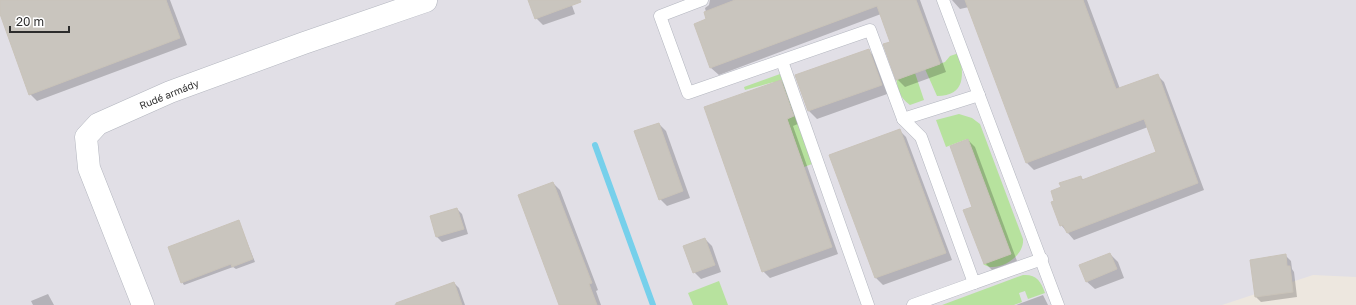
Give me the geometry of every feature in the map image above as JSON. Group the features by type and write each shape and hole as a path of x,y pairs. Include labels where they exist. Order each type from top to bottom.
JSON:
{"street":[{"name":"Rudé armády","path":"143,305 89,168 86,138 98,124 177,90 304,43 426,1"}],"lane":[{"path":"702,0 660,16 688,93 870,30 903,119 921,137 974,283"},
{"path":"944,0 1058,305"},
{"path":"782,61 868,305"},
{"path":"903,119 979,95"},
{"path":"913,305 1042,259"}],"shaded area":[{"path":"0,0 1356,0 1356,277 1313,275 1222,305 0,305"}],"green space":[{"path":"959,53 962,76 958,88 946,95 937,96 925,69 945,62 950,56"},
{"path":"915,73 924,100 910,105 903,99 900,93 897,86 896,77"},
{"path":"780,74 812,164 804,167 774,82 745,90 744,87"},
{"path":"959,114 972,118 980,124 1023,239 1022,246 1014,258 995,267 988,267 983,264 1010,253 967,139 946,147 936,120"},
{"path":"1023,275 1035,277 1042,285 1045,293 1028,299 1025,291 1019,293 1022,302 1014,305 942,305"},
{"path":"719,281 728,305 693,305 688,293"}],"building":[{"path":"0,0 166,0 180,38 29,95 0,14"},
{"path":"528,0 580,0 581,2 535,19"},
{"path":"735,0 916,0 940,64 896,80 883,44 890,42 877,6 710,68 694,24 706,19 704,12"},
{"path":"965,0 1083,0 1116,89 1158,74 1198,183 1067,233 1063,225 1060,226 1051,202 1054,201 1051,191 1061,187 1059,183 1081,176 1082,180 1156,152 1144,119 1026,163"},
{"path":"869,49 882,85 808,111 795,75"},
{"path":"781,80 794,116 787,119 832,247 762,272 704,107"},
{"path":"659,123 683,191 659,200 634,131"},
{"path":"900,129 946,253 875,278 829,155"},
{"path":"968,139 1011,254 984,264 963,210 972,207 950,146"},
{"path":"553,182 592,283 589,284 597,305 559,305 518,195"},
{"path":"457,208 464,229 436,237 430,216"},
{"path":"239,220 253,259 232,267 231,264 181,283 168,247"},
{"path":"705,238 715,265 693,273 683,246"},
{"path":"1110,253 1117,269 1086,282 1079,265"},
{"path":"1286,254 1287,266 1290,266 1293,292 1255,297 1250,260"},
{"path":"454,282 462,305 396,305 396,303"}],"waterway":[{"path":"595,145 653,305"}]}
